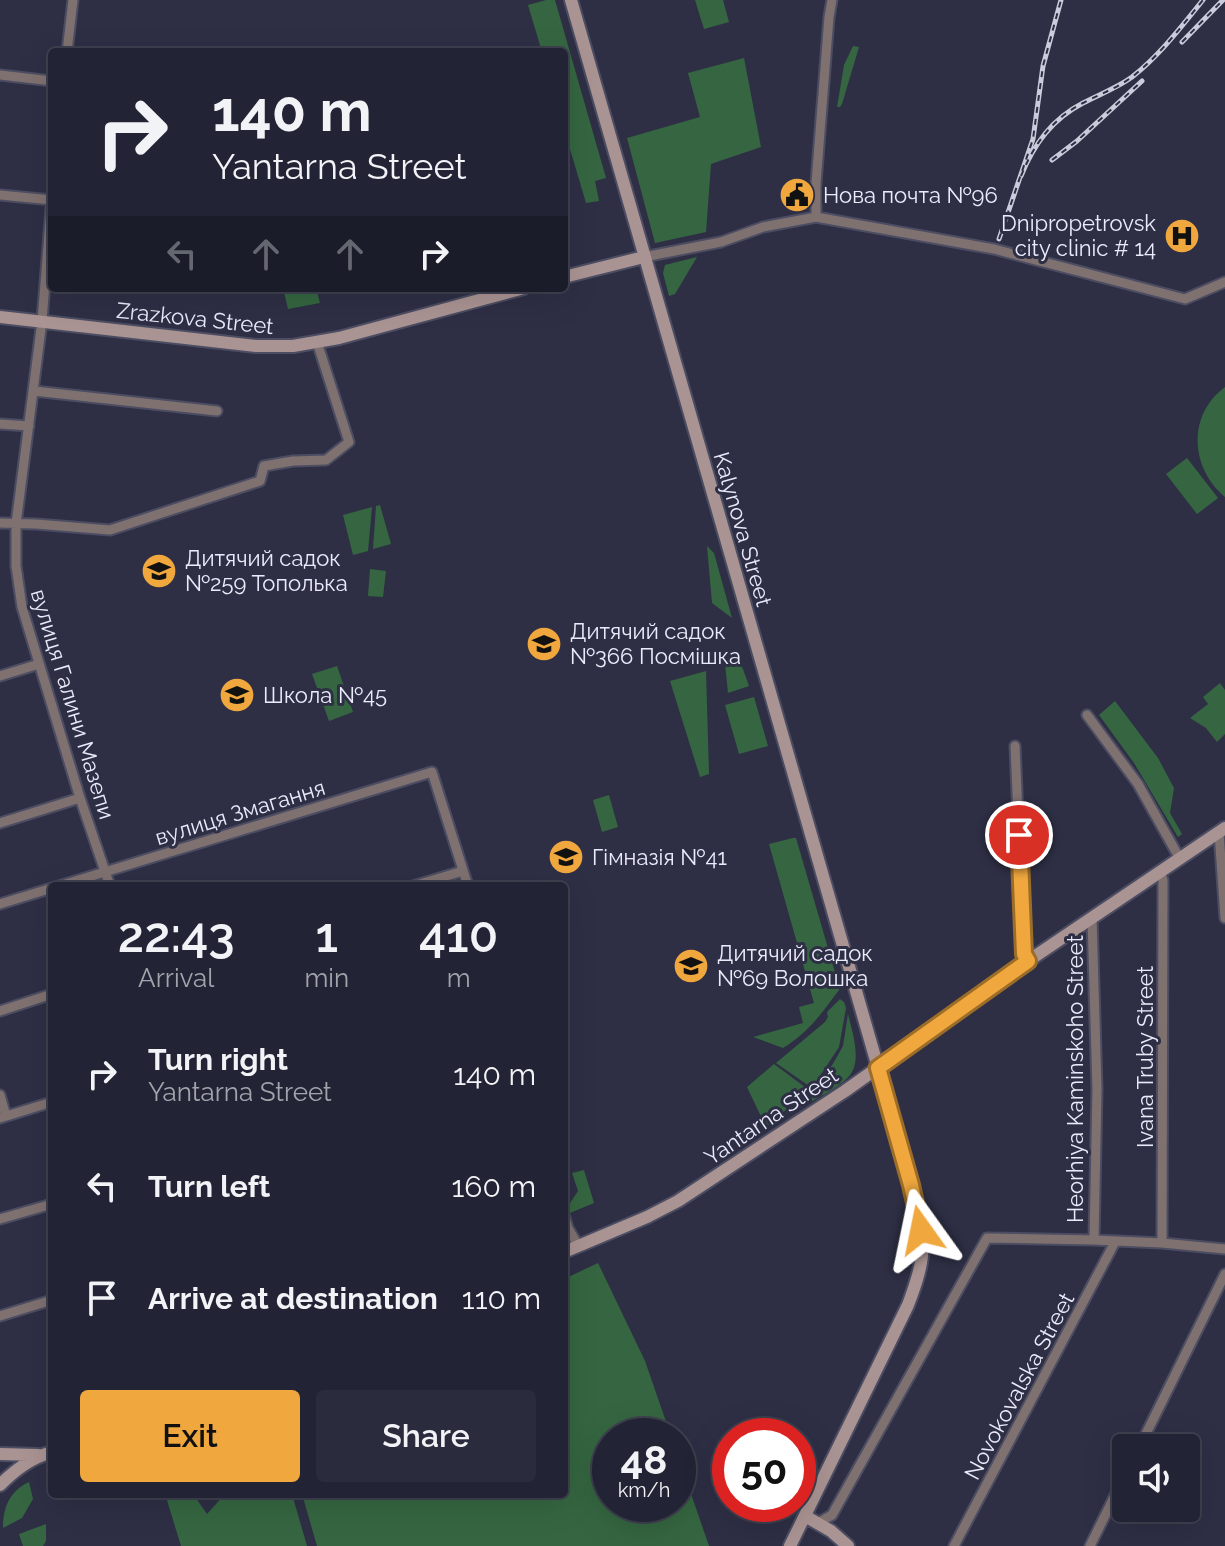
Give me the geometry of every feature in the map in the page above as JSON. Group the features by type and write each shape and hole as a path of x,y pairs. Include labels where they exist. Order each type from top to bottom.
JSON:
{"main road":[{"name":"Kalynova Street","path":"571,0 917,1204 922,1257 908,1305 816,1493"},
{"path":"568,276 644,257"},
{"name":"Zrazkova Street","path":"0,317 256,346 293,346 509,292"},
{"name":"Yantarna Street","path":"568,1250 678,1201 878,1068 1028,961 1222,830"},
{"path":"0,1454 46,1454"},
{"path":"0,1485 18,1468 46,1454"},
{"path":"0,1467 0,1485"},
{"name":"Kalynova Street","path":"790,1546 802,1522"},
{"path":"818,1523 848,1546"}],"street":[{"path":"67,48 73,0"},
{"path":"816,217 817,170 832,0"},
{"path":"0,75 48,81"},
{"path":"0,195 48,198"},
{"path":"644,257 721,242 763,227 816,217 994,249 1185,299 1225,282"},
{"name":"вулиця Галини Мазепи","path":"48,247 34,391 16,524 16,566 22,607 109,882"},
{"path":"0,523 110,530 260,481 264,466 326,460 349,442 317,342"},
{"path":"34,391 217,411"},
{"path":"0,424 29,426"},
{"path":"0,676 39,664"},
{"path":"1087,715 1138,784 1180,859"},
{"path":"1015,746 1024,954 1028,961"},
{"name":"вулиця Змагання","path":"72,882 432,772 463,871"},
{"path":"0,823 80,798"},
{"path":"1222,830 1225,918"},
{"path":"426,882 463,871 467,882"},
{"name":"Ivana Truby Street","path":"1160,872 1163,880 1162,1243"},
{"path":"0,904 48,889"},
{"name":"Heorhiya Kaminskoho Street","path":"1092,918 1097,1089 1094,1240"},
{"path":"0,1011 48,995"},
{"path":"0,1095 3,1117 48,1103"},
{"path":"0,1219 48,1205"},
{"path":"568,1228 578,1245"},
{"path":"818,1523 832,1515 987,1238 1162,1243 1225,1249"},
{"name":"Novokovalska Street","path":"954,1546 1115,1242"},
{"path":"1146,1434 1225,1274"},
{"path":"0,1316 48,1301"},
{"path":"1090,1546 1112,1501"}],"green space":[{"path":"555,0 606,178 595,181 599,201 586,203 568,142 568,48 541,48 528,5"},
{"path":"695,0 723,0 729,22 704,29"},
{"path":"853,46 859,47 842,104 837,107 844,65"},
{"path":"744,58 761,147 711,164 706,232 655,243 627,138 700,117 688,73"},
{"path":"697,257 675,294 669,296 663,273 665,265"},
{"path":"284,292 317,292 320,303 288,309"},
{"path":"1225,387 1225,497 1205,472 1198,442 1204,412"},
{"path":"1187,458 1218,498 1197,514 1166,474"},
{"path":"380,505 391,544 373,549 376,506"},
{"path":"372,507 368,551 353,555 343,515"},
{"path":"707,546 714,553 732,618 712,603"},
{"path":"370,569 386,571 383,597 368,596"},
{"path":"739,658 749,686 728,693 725,663"},
{"path":"337,666 353,712 329,721 312,674"},
{"path":"706,671 709,774 700,777 670,681"},
{"path":"1220,683 1225,690 1225,734 1217,742 1206,728 1190,718 1208,704 1203,697"},
{"path":"754,697 768,746 739,754 725,705"},
{"path":"1115,701 1158,758 1174,788 1170,813 1182,834 1178,837 1134,763 1099,715"},
{"path":"609,795 618,827 602,832 593,800"},
{"path":"796,838 839,990 808,1029 783,1048 753,1037 803,1023 799,1007 814,1003 769,844"},
{"path":"840,999 846,1008 839,1047 812,1088 776,1063 825,1022 827,1012"},
{"path":"848,1014 855,1045 854,1069 840,1084 797,1110 795,1107 821,1082 843,1046"},
{"path":"774,1064 809,1090 766,1127 747,1087"},
{"path":"584,1170 594,1203 570,1213 568,1206 578,1191 572,1173"},
{"path":"598,1263 645,1361 665,1418 592,1418 592,1522 696,1522 696,1508 709,1546 317,1546 303,1498 568,1498 568,1277"},
{"path":"29,1482 33,1499 22,1518 3,1528 9,1500"},
{"path":"166,1498 196,1498 207,1514 221,1498 293,1498 307,1546 181,1546"},
{"path":"46,1524 43,1546 23,1546 19,1534"}],"railway":[{"path":"999,239 1033,139 1043,66 1061,0"},
{"path":"1021,176 1038,143 1053,125 1072,109 1132,77 1161,50 1203,0"},
{"path":"1182,42 1223,0"},
{"path":"1052,160 1142,81"}],"place":[{"name":"Нова почта №96","path":"797,195"},
{"name":"Dnipropetrovsk city clinic # 14","path":"1182,236"},
{"name":"Дитячий садок №259 Тополька","path":"159,571"},
{"name":"Дитячий садок №366 Посмішка","path":"544,644"},
{"name":"Школа №45","path":"237,695"},
{"name":"Гімназія №41","path":"566,857"},
{"name":"Дитячий садок №69 Волошка","path":"691,966"}],"route":[{"path":"921,1230 917,1204 878,1068 1028,961 1024,954 1019,835"}]}
